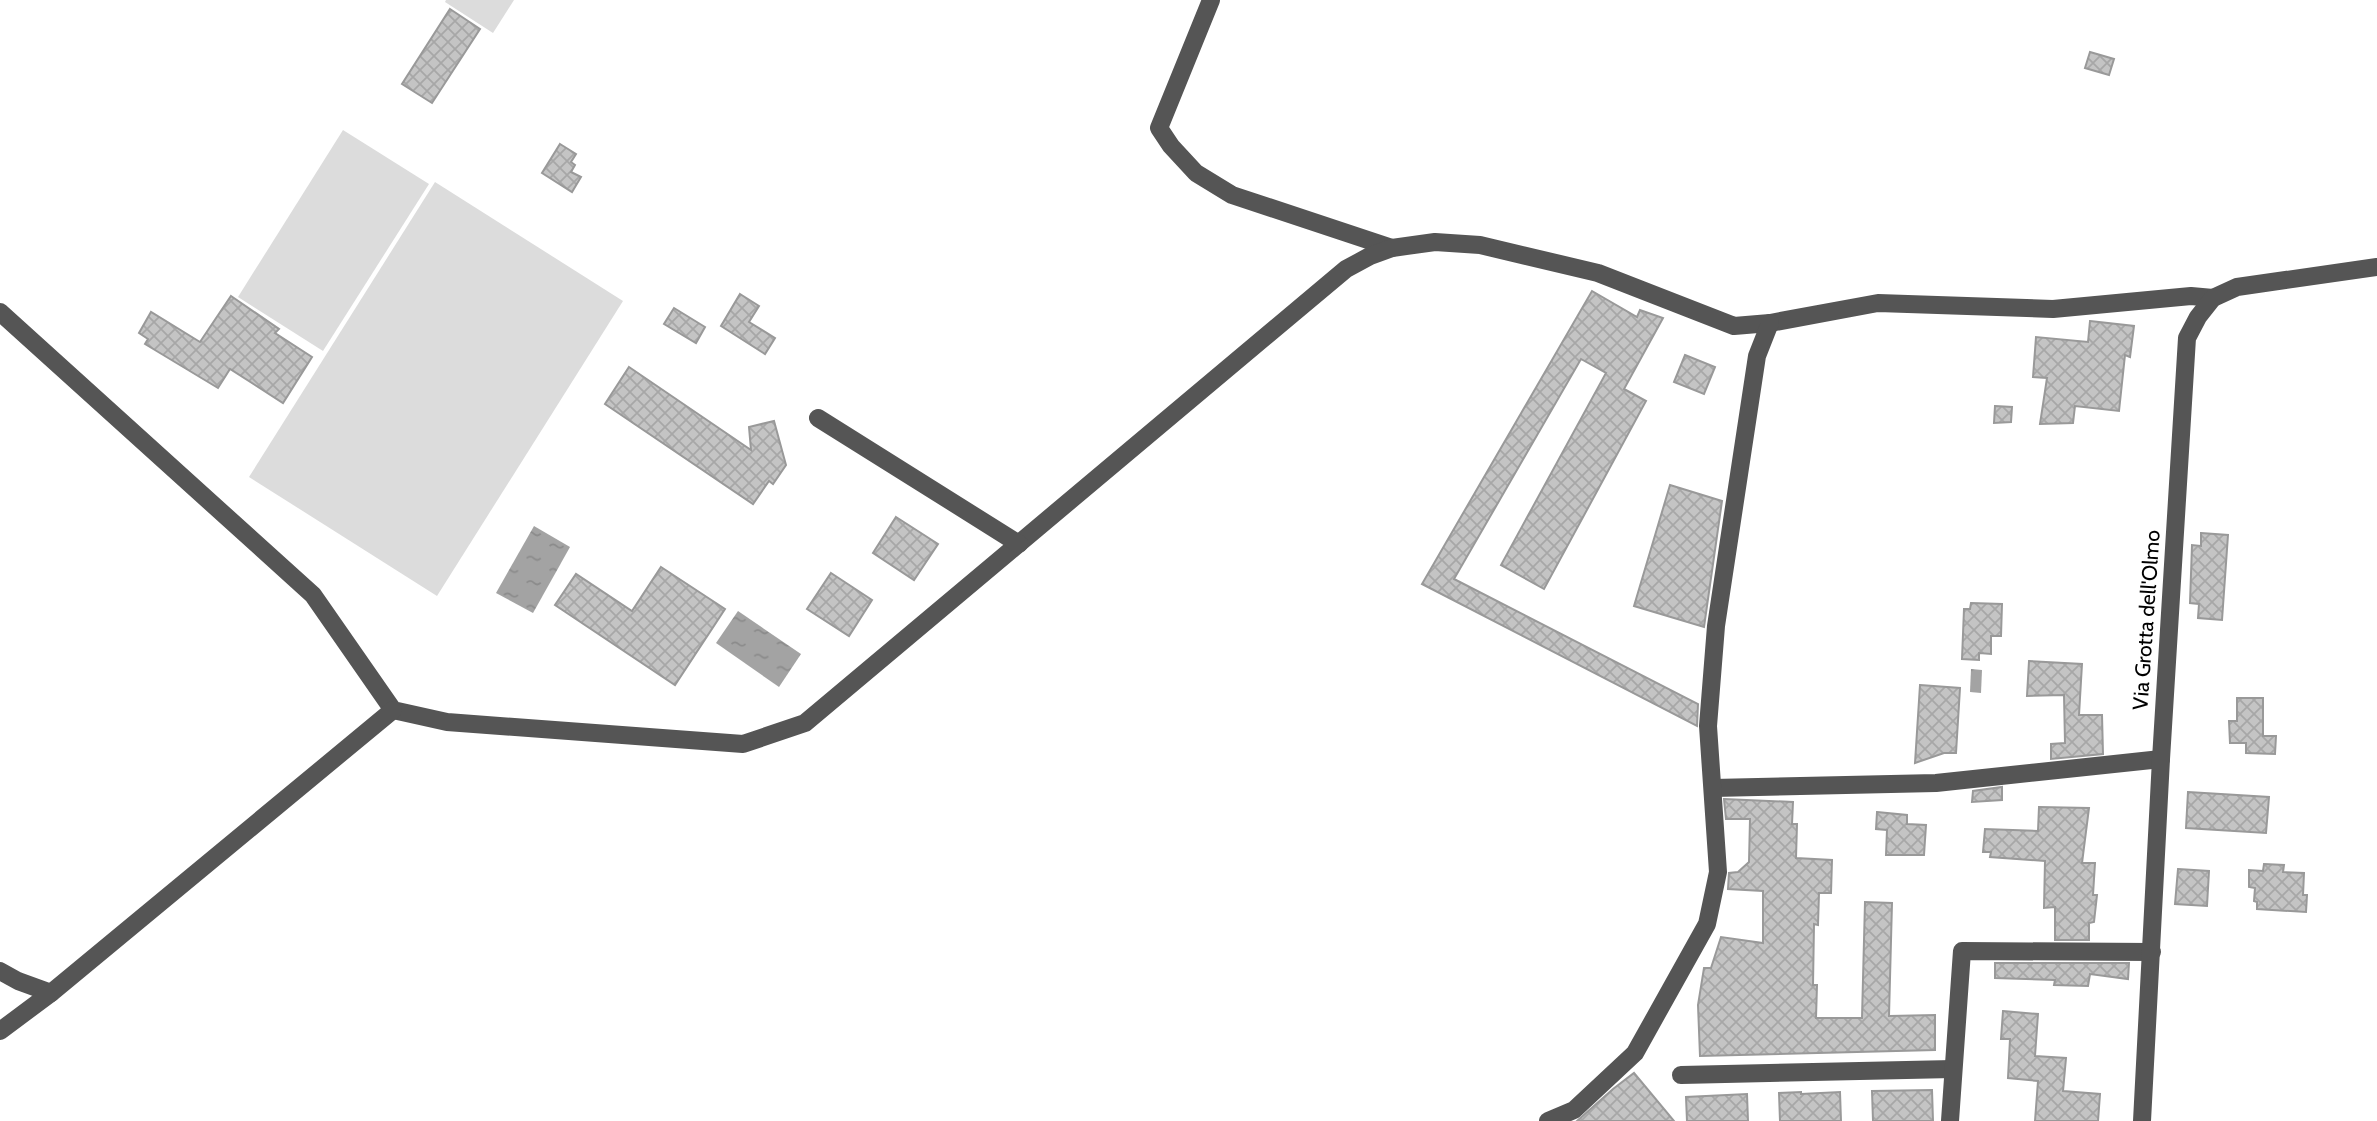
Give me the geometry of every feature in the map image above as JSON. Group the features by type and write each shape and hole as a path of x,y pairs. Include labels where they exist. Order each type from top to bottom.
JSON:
{"street":[{"path":"1211,0 1159,128 1171,146 1196,173 1232,195 1392,248"},
{"path":"0,313 313,595 393,710 447,722 743,744 806,723 1346,269 1392,248 1435,242 1480,245 1598,273 1734,326 1770,323 1878,303 2053,309 2191,296 2213,298 2236,287 2377,267"},
{"name":"Via Grotta dell'Olmo","path":"2142,1121 2187,338 2198,317 2213,298"},
{"path":"1548,1121 1574,1110 1635,1054 1707,923 1718,872 1708,726 1716,626 1757,356 1770,323"},
{"path":"818,418 1018,544"},
{"path":"0,1031 51,993 393,710"},
{"path":"1713,788 1936,783 2161,759"},
{"path":"1950,1121 1962,951 2152,952"},
{"path":"0,971 51,993"},
{"path":"1681,1075 1954,1069"}],"shaded area":[{"path":"514,0 493,33 445,2"},
{"path":"343,130 429,184 323,351 238,297"},
{"path":"435,182 623,301 437,596 249,477"}],"water":[{"path":"534,526 570,547 533,613 496,593"},
{"path":"738,611 801,654 779,687 716,643"},
{"path":"1971,669 1982,670 1981,693 1970,692"}],"building":[{"path":"450,9 480,29 432,103 402,84"},
{"path":"2090,52 2114,59 2109,75 2085,68"},
{"path":"560,144 576,154 571,162 575,165 571,172 581,177 572,192 542,173"},
{"path":"1592,291 1637,317 1640,310 1663,318 1624,389 1646,401 1544,589 1501,565 1606,373 1581,359 1454,579 1698,704 1697,726 1422,584"},
{"path":"740,294 759,306 749,322 775,338 765,354 721,326"},
{"path":"231,296 279,329 275,333 312,357 283,403 230,369 218,388 145,344 148,339 139,333 151,312 200,342"},
{"path":"674,308 705,327 696,343 664,324"},
{"path":"2090,321 2134,326 2130,357 2125,355 2119,411 2075,406 2073,423 2040,424 2047,378 2033,377 2036,337 2088,342"},
{"path":"1685,355 1715,367 1704,394 1674,382"},
{"path":"629,367 751,450 749,427 774,421 786,465 773,484 769,481 753,504 605,404"},
{"path":"1995,406 2012,407 2011,422 1994,423"},
{"path":"1670,485 1722,501 1704,627 1634,606"},
{"path":"896,517 938,544 914,580 873,553"},
{"path":"2201,533 2228,535 2222,620 2198,618 2199,604 2190,603 2192,545 2201,546"},
{"path":"661,567 725,609 675,685 555,605 576,574 632,611"},
{"path":"831,573 872,600 849,636 807,609"},
{"path":"1971,603 2002,604 2001,636 1991,636 1991,654 1979,653 1979,660 1962,659 1964,609 1970,609"},
{"path":"2029,661 2082,664 2079,715 2102,715 2103,754 2051,759 2051,744 2065,743 2064,695 2027,696"},
{"path":"1920,685 1960,688 1956,753 1944,753 1915,763"},
{"path":"2237,698 2263,698 2263,736 2276,736 2275,754 2246,753 2246,743 2230,743 2229,721 2237,721"},
{"path":"2002,787 2002,800 1972,802 1973,791"},
{"path":"2188,792 2269,797 2266,833 2186,828"},
{"path":"1724,799 1793,802 1792,824 1797,824 1796,858 1832,860 1831,893 1819,893 1818,925 1814,924 1813,985 1817,985 1816,1018 1862,1018 1865,902 1892,903 1889,1016 1935,1015 1935,1050 1700,1056 1698,1005 1704,968 1711,968 1721,937 1763,943 1763,891 1728,889 1729,873 1738,872 1749,862 1750,819 1726,819"},
{"path":"2039,807 2089,808 2082,863 2095,863 2093,895 2097,895 2094,922 2089,923 2089,940 2055,940 2055,907 2044,908 2045,861 1990,857 1991,852 1983,852 1985,829 2038,831"},
{"path":"1877,812 1907,815 1907,824 1926,825 1924,855 1886,855 1887,830 1876,829"},
{"path":"2264,864 2284,865 2283,872 2304,873 2303,895 2307,895 2306,912 2257,909 2257,902 2254,901 2255,888 2249,887 2249,870 2263,871"},
{"path":"2178,869 2209,871 2207,906 2175,904"},
{"path":"1995,963 2129,963 2128,979 2090,974 2088,986 2054,985 2055,980 1995,978"},
{"path":"2003,1011 2038,1014 2035,1056 2066,1058 2063,1091 2100,1094 2098,1121 2035,1121 2038,1081 2008,1078 2010,1039 2001,1039"},
{"path":"1634,1073 1674,1121 1577,1121 1613,1089"},
{"path":"1932,1090 1933,1121 1873,1121 1872,1091"},
{"path":"1840,1092 1841,1121 1780,1121 1779,1093"},
{"path":"1747,1094 1748,1121 1687,1121 1686,1097"}]}
